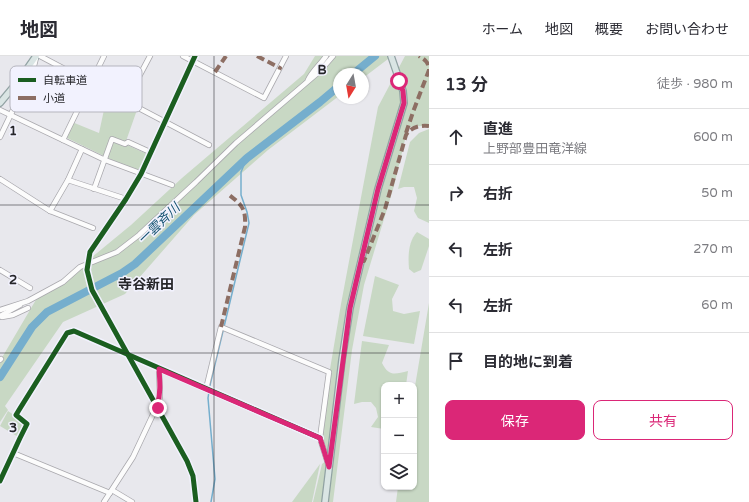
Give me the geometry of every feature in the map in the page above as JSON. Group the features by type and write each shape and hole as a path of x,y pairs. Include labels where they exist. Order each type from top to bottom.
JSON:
{"main road":[{"path":"30,66 37,56"},
{"path":"325,502 350,308 378,189 404,103 403,91 391,56"},
{"path":"0,103 10,92"}],"street":[{"path":"34,66 37,56 58,66"},
{"path":"99,66 104,56"},
{"path":"142,71 150,56"},
{"path":"183,56 194,58 264,98 286,56"},
{"path":"308,81 310,74 320,65 326,56"},
{"path":"0,317 63,282 73,271 80,267 116,252 139,235 236,143 308,81 333,56"},
{"path":"194,58 140,174 126,199 90,252 87,264 87,274 92,290 187,461 193,476 196,502"},
{"path":"142,109 209,145"},
{"path":"0,110 105,160 172,185"},
{"path":"0,137 12,112"},
{"path":"63,140 77,112"},
{"path":"94,189 112,139 125,144 128,142 150,152"},
{"path":"50,211 68,180 82,149"},
{"path":"0,179 50,211 93,228"},
{"path":"68,180 126,199"},
{"path":"0,270 30,288"},
{"path":"0,310 28,301"},
{"path":"0,317 13,315 28,308"},
{"path":"206,389 221,327 330,372 320,438 329,467"},
{"path":"0,481 28,424 16,415 67,333 74,331 320,438"},
{"path":"104,502 133,457 157,406 160,397 159,369"},
{"path":"13,453 111,491 132,502"}],"green space":[{"path":"315,56 392,56 369,73 369,68 333,68 333,101 268,150 194,215 125,294 63,322 5,406 8,410 0,422 0,361 37,298 80,267 131,225 182,178 304,74"},
{"path":"405,56 429,56 429,127 408,127 394,186 364,285 352,350 333,502 313,502 322,464 326,461 320,438 330,369 378,107"},
{"path":"104,112 136,112 125,144 149,155 141,174 65,137 72,122 99,133"},
{"path":"429,129 429,223 418,218 414,211 417,198 414,187 404,187 398,189 410,142 419,133"},
{"path":"417,232 429,239 429,246 421,270 414,273 409,269 409,254 410,245"},
{"path":"375,276 399,285 392,299 393,311 404,314 420,311 414,344 363,336"},
{"path":"429,303 429,502 396,502 398,490 417,490 417,382 416,382"},
{"path":"362,341 389,345 382,363 387,371 399,373 408,371 406,382 381,382 381,429 371,427 378,417 376,408 371,402 354,404"},
{"path":"8,411 27,424 20,438 0,426"},
{"path":"320,464 312,502 292,502"}],"waterway":[{"name":"一雲斉川","path":"360,68 375,56"},
{"name":"一雲斉川","path":"0,377 32,327 47,312 122,273 135,264 247,158 333,91"},
{"path":"211,502 215,479 208,398 249,223 241,195 241,172 247,158"}],"marked path":[{"path":"215,72 226,56"},
{"path":"257,56 280,68 279,69"},
{"path":"406,133 429,70 425,60 419,56"},
{"path":"360,261 364,261 385,209 406,135 410,130 416,127 429,126"},
{"path":"221,327 245,227 244,211 240,204 228,194"}],"cycle path":[{"path":"195,56 141,174 90,252 87,270 92,290 187,461 193,476 196,502"},
{"path":"0,481 27,424 16,415 67,333 74,331 320,438"}],"district":[{"name":"寺谷新田","path":"146,284"}],"route":[{"path":"158,408 157,406 160,397 159,369 320,438 329,467 350,308 378,189 404,103 403,91 399,81"}]}
